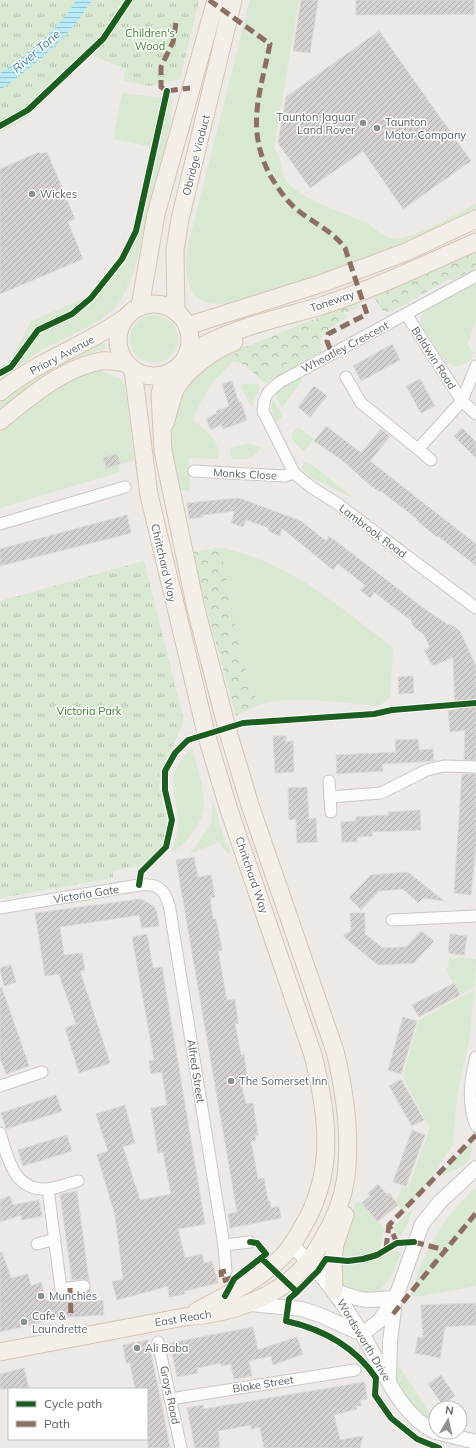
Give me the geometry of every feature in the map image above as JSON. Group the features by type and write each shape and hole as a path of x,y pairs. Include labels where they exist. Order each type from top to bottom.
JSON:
{"main road":[{"name":"Obridge Viaduct","path":"140,307 156,214 216,0"},
{"name":"Obridge Viaduct","path":"176,312 175,250 180,219 233,0"},
{"name":"Toneway","path":"187,326 323,283 406,252 476,219"},
{"name":"Toneway","path":"187,355 203,344 248,326 324,304 404,274 476,242"},
{"path":"159,304 176,312 187,326 190,336 187,355 181,363 165,374 149,376 130,366 121,355 118,336 125,318 140,307 159,304"},
{"path":"161,436 176,388 192,369 208,356 227,344 250,337 324,304"},
{"name":"Priory Avenue","path":"0,392 36,368 106,332 125,318"},
{"name":"Priory Avenue","path":"0,421 40,390 83,365 103,361 130,366"},
{"name":"Chritchard Way","path":"130,366 149,495 206,737 229,810 308,1038 321,1088 326,1120 324,1172 310,1215 291,1245 281,1258 242,1287 184,1317"},
{"name":"Chritchard Way","path":"165,374 160,394 161,436 168,486 196,609 228,732 250,806 335,1051 343,1084 348,1131 346,1178 332,1224 309,1261 287,1283 250,1304"},
{"path":"334,1290 333,1259 335,1244 351,1198 358,1160 359,1135 356,1110 343,1084"},
{"name":"East Reach","path":"0,1352 184,1317 207,1315 250,1304"}],"street":[{"path":"224,40 240,0"},
{"name":"Wheatley Crescent","path":"280,446 263,411 263,400 268,392 280,382 476,276"},
{"name":"Baldwin Road","path":"406,314 462,401 476,414"},
{"name":"Baldwin Road","path":"418,449 462,401 476,366"},
{"path":"346,377 361,403 432,460"},
{"name":"Lambrook Road","path":"280,446 294,473 310,487 338,504 476,608"},
{"name":"Monks Close","path":"194,471 285,476 294,473"},
{"path":"0,524 125,487"},
{"path":"330,797 381,793 427,770 444,766 476,767"},
{"path":"329,781 331,812"},
{"name":"Victoria Gate","path":"0,908 139,885 154,885 162,889 167,899"},
{"name":"Alfred Street","path":"167,899 224,1245 226,1271"},
{"path":"392,920 476,916"},
{"path":"476,1057 469,1093 472,1116 476,1126"},
{"path":"0,1086 42,1072"},
{"path":"0,1133 11,1167 20,1181 34,1187 48,1189 78,1181"},
{"path":"389,1381 390,1342 396,1297 422,1224 440,1202 476,1168"},
{"path":"48,1189 61,1289 84,1286"},
{"path":"37,1244 55,1239"},
{"path":"224,1245 250,1242"},
{"name":"Wordsworth Drive","path":"291,1245 309,1261 334,1290 362,1334 406,1411 428,1429"},
{"path":"334,1290 356,1299 367,1301 396,1297"},
{"path":"362,1334 379,1321 396,1297"},
{"name":"East Reach","path":"250,1304 302,1309 320,1314 362,1334"},
{"name":"Grays Road","path":"158,1342 181,1448"},
{"name":"Blake Street","path":"170,1399 355,1370"},
{"name":"Wordsworth Drive","path":"460,1440 472,1444"}],"green space":[{"path":"0,0 76,0 70,10 53,30 0,73"},
{"name":"Children's Wood","path":"92,0 199,0 180,79 149,86 124,81 126,69 92,55 27,118 0,133 0,90 51,50 74,26"},
{"path":"250,0 299,0 274,148 279,156 284,176 289,184 297,191 315,202 364,222 381,234 390,238 402,238 419,233 476,203 476,208 411,241 264,295 225,304 205,302 198,298 193,293 188,279 186,264 187,249"},
{"path":"122,93 163,98 153,147 113,139"},
{"path":"167,98 173,98 170,126 134,271 123,296 117,306 99,321 41,350 0,379 0,375 12,368 39,332 73,316 94,299 112,279 124,261 136,238 146,202"},
{"path":"476,252 476,268 452,281 449,279 393,311 385,312 381,309 374,297"},
{"path":"476,281 476,320 467,345 474,352 471,360 458,367 449,363 443,358 422,326 421,320 423,314 435,302"},
{"path":"88,297 72,312 37,329 10,365 0,371 0,367 9,364 31,321"},
{"path":"352,304 357,304 357,308 341,314 345,314 347,318 324,333 321,348 258,377 241,363 233,361 231,358 237,352 250,345"},
{"path":"154,315 163,317 171,322 176,330 178,339 176,348 171,356 163,361 154,363 145,361 137,356 132,348 130,339 132,330 137,322 145,317"},
{"path":"102,342 105,344 105,350 90,353 62,364 0,408 0,403 2,401 43,372"},
{"path":"250,345 237,352 231,359 233,361 212,383 192,419 215,442 219,453 218,459 189,458 190,490 181,491 178,488 173,464 170,427 172,413 188,382 226,350"},
{"path":"321,348 322,352 266,383 258,377"},
{"path":"100,371 119,378 125,386 134,460 118,465 120,472 0,508 0,433 34,404 59,386 85,374"},
{"path":"300,376 302,381 282,407 276,398 276,393"},
{"path":"257,384 260,389 254,399 253,409 240,385"},
{"path":"273,399 283,416 277,422 275,421 271,407"},
{"path":"298,427 314,439 304,452 294,442 292,433"},
{"path":"248,444 262,447 249,458 233,459 229,448"},
{"path":"305,462 311,464 355,499 310,477 302,468"},
{"path":"216,548 223,561 241,654 258,705 236,716 194,562 194,552"},
{"path":"223,548 243,553 261,560 294,576 325,596 393,648 390,697 379,706 318,700 287,700 258,705 236,716 194,552"},
{"name":"Victoria Park","path":"144,561 184,721 160,773 159,787 167,820 167,832 164,841 160,850 151,859 139,866 113,871 113,878 0,898 0,601"},
{"path":"192,748 203,793 201,818 195,829 185,841 171,854 178,827 174,792 175,775 177,766"},
{"path":"213,801 225,842 231,851 229,854 218,842 190,854 211,823"},
{"path":"458,957 476,959 475,987 460,995 445,968 448,967 449,958 457,959"},
{"path":"474,990 470,1036 457,1095 453,1145 419,1193 403,1211 396,1203 403,1186 408,1188 430,1128 403,1077 419,1020"},
{"path":"472,1141 472,1150 468,1161 442,1176 448,1166"},
{"path":"476,1188 476,1286 415,1297 411,1296 421,1265 435,1237 453,1211"},
{"path":"356,1202 362,1203 385,1230 379,1251 382,1257 393,1251 401,1252 390,1278 376,1293 370,1297 347,1289 341,1282 339,1272 341,1247"},
{"path":"413,1208 407,1224 400,1237 393,1228"},
{"path":"393,1358 428,1409 428,1420 405,1396 400,1387 394,1368"}],"water":[{"name":"River Tone","path":"76,0 92,0 74,26 51,50 0,90 0,73 53,30 70,10"}],"building":[{"path":"301,0 318,0 310,53 293,51"},
{"path":"356,0 474,0 474,14 356,15"},
{"name":"Taunton Jaguar Land Rover","path":"379,31 471,161 403,209 363,151 310,188 278,143 286,97"},
{"name":"Wickes","path":"39,152 40,154 47,152 75,219 68,222 83,259 0,294 0,169"},
{"path":"392,344 400,360 361,381 353,366"},
{"path":"420,379 435,406 421,413 406,386"},
{"path":"232,381 239,403 241,402 247,420 223,429 221,424 211,430 206,419 217,413 216,411 229,406 222,384"},
{"path":"314,386 327,396 310,417 298,407"},
{"path":"326,426 361,453 381,429 390,436 370,461 476,544 476,566 438,536 437,537 416,520 417,519 381,491 380,492 371,486 342,460 314,441"},
{"path":"462,428 476,442 476,458 454,436"},
{"path":"117,454 120,464 106,468 103,458"},
{"path":"239,498 301,521 326,541 329,536 422,607 448,625 450,624 460,631 476,666 476,760 464,760 465,730 450,732 448,710 455,710 453,657 436,665 432,665 424,650 430,647 424,635 414,627 409,616 409,619 374,592 370,598 360,590 365,585 338,564 333,570 282,528 280,536 268,531 269,528 246,520 243,527 231,523 235,511 202,515 203,517 189,519 187,503"},
{"path":"127,515 131,533 0,566 0,549"},
{"path":"413,676 414,693 399,694 398,677"},
{"path":"273,736 286,736 286,742 293,741 294,772 275,773"},
{"path":"418,739 419,750 433,749 434,761 382,764 383,771 337,774 336,755 396,752 395,740"},
{"path":"462,774 476,774 476,845 471,895 454,893"},
{"path":"307,787 309,819 316,818 317,842 297,843 296,819 289,820 288,788"},
{"path":"420,810 421,830 372,832 372,836 357,837 357,842 342,842 341,822 356,821 356,817 388,815 388,812"},
{"path":"194,857 198,877 211,875 215,897 210,898 213,919 216,919 222,950 218,951 227,1000 235,999 238,1023 235,1024 241,1055 244,1054 248,1081 241,1082 246,1104 253,1103 258,1135 255,1136 256,1141 251,1141 258,1179 264,1178 268,1201 270,1201 271,1208 279,1206 281,1218 230,1228 228,1214 237,1212 176,860"},
{"path":"408,872 444,901 423,898 418,903 403,889 379,891 361,910 349,898 371,875"},
{"path":"141,899 154,906 157,912 159,926 142,928 139,915 60,927 64,955 82,953 85,970 80,971 110,1063 79,1073 65,1028 76,1024 59,974 45,976 35,913"},
{"path":"350,913 365,913 365,934 383,948 406,947 421,931 434,941 414,963 378,965 343,936 351,931"},
{"path":"147,934 153,968 162,967 205,1224 178,1229 185,1258 202,1254 204,1263 212,1261 218,1283 184,1291 185,1294 169,1297 168,1286 117,1300 112,1282 123,1279 115,1215 97,1155 108,1151 96,1114 125,1105 135,1143 123,1147 140,1200 171,1194 163,1152 158,1153 151,1108 167,1105 162,1072 151,1074 149,1061 154,1060 132,937"},
{"path":"450,934 467,936 464,955 448,953"},
{"path":"11,965 16,982 4,986 0,968"},
{"path":"454,983 460,995 419,1017 412,1005"},
{"path":"0,988 2,988 29,1066 6,1074 0,1058"},
{"path":"403,1017 417,1021 401,1074 388,1070"},
{"path":"401,1079 424,1120 412,1126 389,1086"},
{"path":"56,1095 62,1111 6,1129 1,1113"},
{"path":"412,1130 425,1135 406,1186 393,1182"},
{"path":"67,1135 72,1151 23,1166 18,1150"},
{"path":"378,1184 388,1196 389,1193 398,1205 377,1221 362,1203 370,1196 368,1193"},
{"path":"77,1191 89,1281 83,1279 72,1280 61,1202 60,1194"},
{"path":"10,1196 13,1205 39,1200 42,1216 22,1220 21,1215 0,1222 0,1200"},
{"path":"2,1252 11,1278 28,1274 31,1286 41,1282 46,1300 74,1298 74,1294 85,1293 90,1289 91,1301 103,1300 104,1315 51,1318 51,1320 0,1332 0,1253"},
{"path":"476,1303 476,1325 445,1327 440,1358 415,1353 418,1337 423,1338 421,1305"},
{"path":"253,1327 258,1350 297,1337 303,1354 273,1365 271,1356 249,1361 252,1376 234,1379 231,1364 221,1366 221,1363 197,1368 198,1373 177,1377 170,1343"},
{"path":"148,1340 170,1448 148,1448 148,1388 135,1388 130,1363 126,1363 123,1345"},
{"path":"24,1368 29,1388 0,1389 0,1374"},
{"path":"441,1375 455,1396 448,1400 439,1400 428,1384"},
{"path":"365,1382 367,1399 360,1400 361,1406 356,1406 357,1409 334,1415 340,1440 363,1436 360,1448 264,1448 260,1427 251,1429 251,1425 218,1431 220,1448 195,1448 187,1408 203,1405 204,1409"}],"marked path":[{"path":"209,0 270,44 257,111 258,143 263,160 271,177 288,201 301,213 328,231 345,248 367,314 328,334 327,341 332,354"},
{"path":"176,23 173,42 161,67 161,87 167,91 190,88"},
{"path":"397,1243 389,1225 476,1135"},
{"path":"393,1314 476,1213"},
{"path":"386,1248 389,1225"},
{"path":"414,1242 445,1250"},
{"path":"226,1271 221,1272 222,1281 236,1277"},
{"path":"70,1288 71,1318"}],"cycle path":[{"path":"0,126 28,110 103,39 129,0"},
{"path":"0,373 11,367 38,330 72,314 91,298 122,259 136,231 167,91"},
{"path":"139,885 141,872 166,847 172,820 165,790 165,771 175,753 188,740 243,723 374,714 392,710 476,703"},
{"path":"250,1242 257,1243 266,1254 261,1258 297,1292 289,1299 286,1321 299,1324 325,1334 348,1348 368,1367 376,1378 375,1395 391,1418 417,1439 439,1448"},
{"path":"297,1292 318,1271 326,1259 348,1261 363,1259 377,1255 397,1243 414,1242"},
{"path":"225,1296 234,1279 261,1258"}],"place":[{"name":"Taunton Jaguar Land Rover","path":"363,123"},
{"name":"Taunton Motor Company","path":"377,128"},
{"name":"Wickes","path":"32,194"},
{"name":"The Somerset Inn","path":"231,1081"},
{"name":"Munchies","path":"41,1296"},
{"name":"Cafe & Laundrette","path":"24,1322"},
{"name":"Ali Baba","path":"137,1348"}]}
